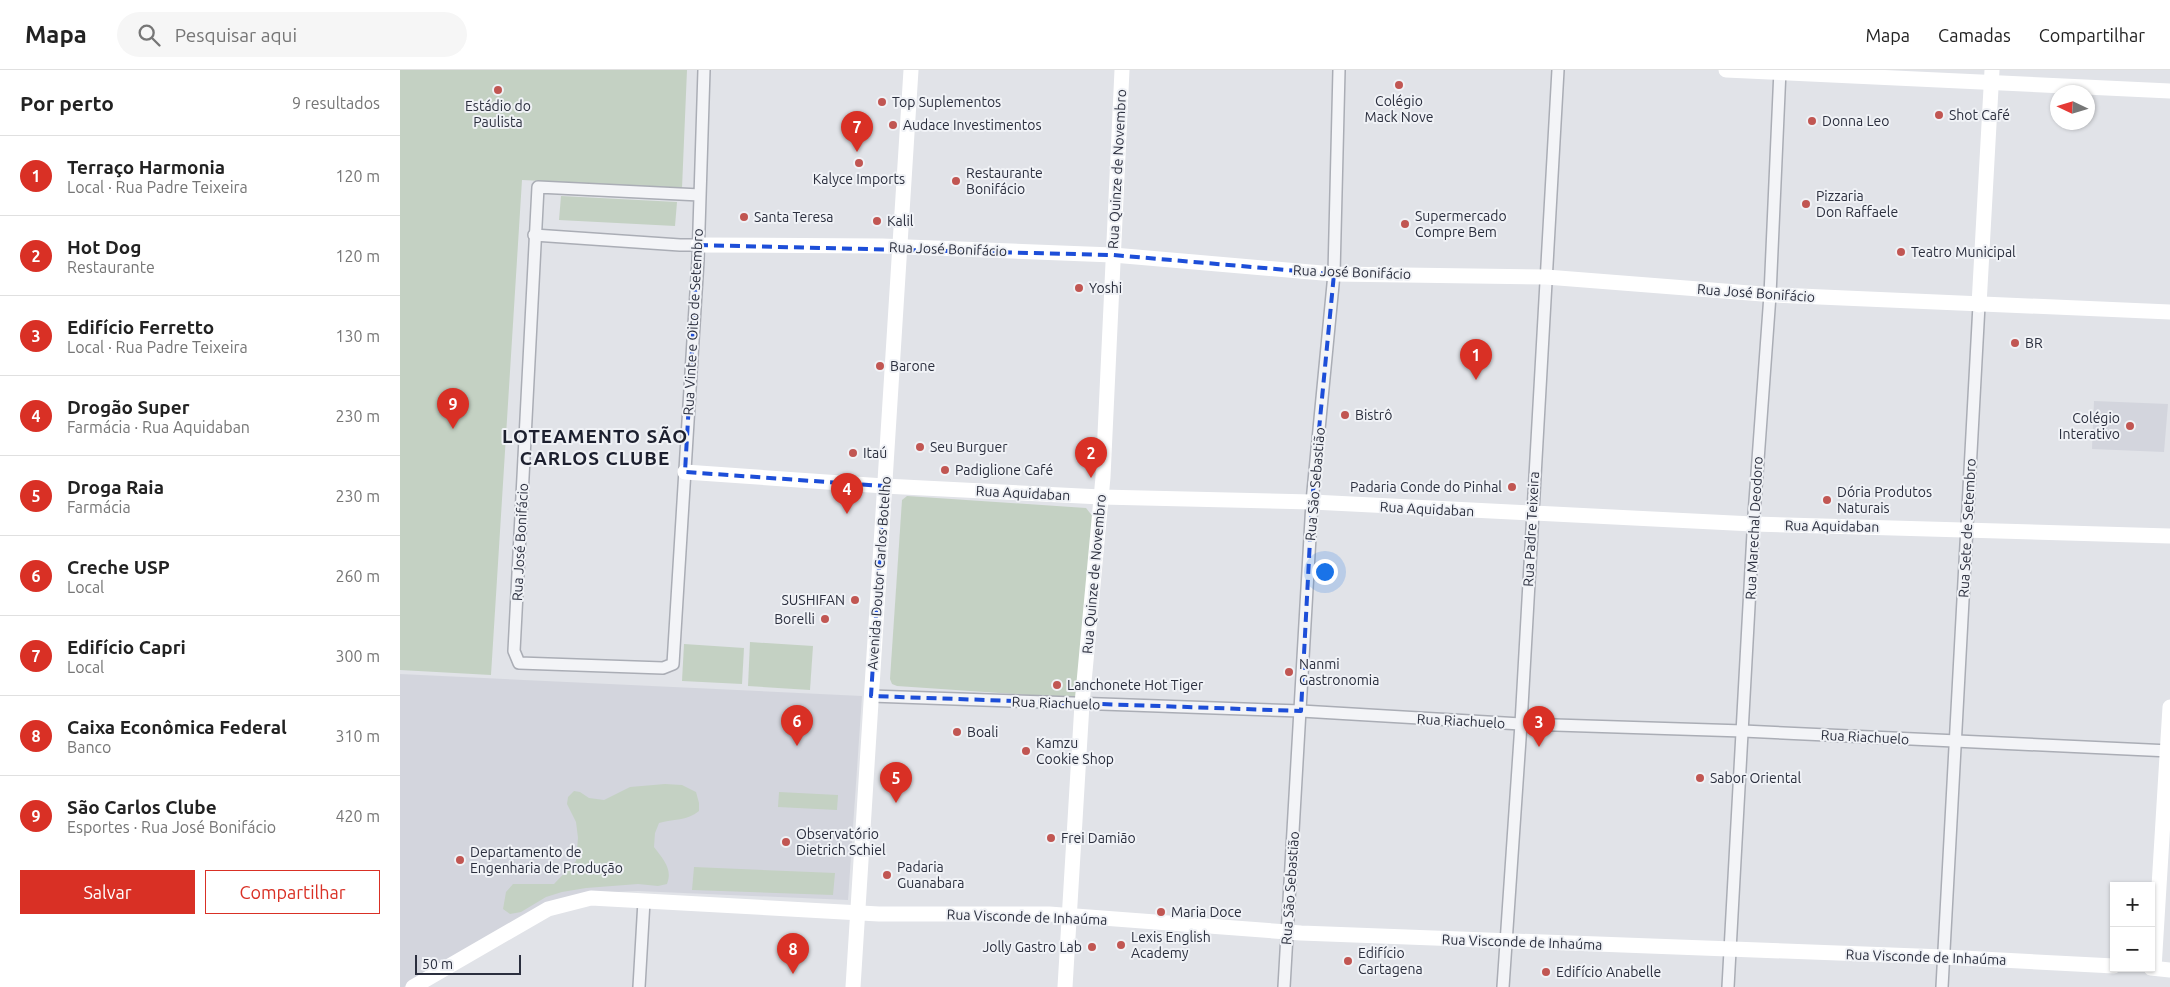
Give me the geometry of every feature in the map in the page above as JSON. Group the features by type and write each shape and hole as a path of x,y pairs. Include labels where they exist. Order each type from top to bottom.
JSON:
{"main road":[{"name":"Avenida Doutor Carlos Botelho","path":"854,987 911,70"},
{"name":"Rua Quinze de Novembro","path":"1065,987 1082,704 1101,497 1122,70"},
{"path":"1726,70 1992,76 2170,91"},
{"name":"Rua Sete de Setembro","path":"1979,305 1992,76"},
{"name":"Rua José Bonifácio","path":"698,245 900,247 1113,255 1334,274 1546,278 1770,295 2170,312"},
{"name":"Rua Aquidaban","path":"685,472 884,486 1101,497 1312,502 1753,524 2170,536"},
{"path":"2155,941 2169,751 2170,708"},
{"name":"Rua Visconde de Inhaúma","path":"417,986 548,909 591,898 858,912 1068,916 1286,932 1506,942 1944,957 2110,966"},
{"path":"2155,968 2170,970"}],"street":[{"name":"Rua Vinte e Oito de Setembro","path":"673,664 698,245 704,70"},
{"name":"Rua São Sebastião","path":"1284,987 1312,502 1334,274 1339,70"},
{"name":"Rua Padre Teixeira","path":"1503,987 1521,724 1558,70"},
{"name":"Rua Marechal Deodoro","path":"1728,987 1753,524 1770,295 1780,72"},
{"name":"Rua José Bonifácio","path":"673,664 662,668 519,663 514,651 534,235 538,187 700,195"},
{"name":"Rua José Bonifácio","path":"534,235 698,245"},
{"name":"Rua Sete de Setembro","path":"1942,987 1979,305"},
{"name":"Rua Riachuelo","path":"871,696 1301,711 1521,724 1743,731 2169,751"},
{"path":"639,987 644,901"}],"highlighted area":[{"path":"698,245 1113,255 1334,274 1312,502 1301,711 871,696 884,486 685,472"}],"shaded area":[{"name":"Colégio Interativo","path":"2094,401 2168,404 2164,452 2092,449"},
{"path":"400,674 862,696 848,900 638,891 590,893 419,976 404,987 400,987"}],"green space":[{"path":"400,70 687,70 682,188 522,180 491,675 400,670"},
{"path":"561,196 677,202 675,226 559,220"},
{"path":"907,496 1086,508 1094,518 1080,693 1072,698 897,686 892,684 890,679 902,500"},
{"path":"750,642 813,646 810,690 748,686"},
{"path":"684,644 744,648 742,684 682,681"},
{"path":"665,784 682,785 696,792 699,803 699,811 685,818 659,823 655,833 654,847 668,869 669,879 667,884 658,886 638,884 586,888 546,897 521,912 510,914 503,909 506,892 513,884 554,884 576,861 578,838 576,822 567,804 568,797 574,791 580,792 589,798 604,800 630,787"},
{"path":"779,792 838,795 837,810 778,807"},
{"path":"694,867 835,873 833,895 692,890"}],"place":[{"name":"Colégio Mack Nove","path":"1399,85"},
{"name":"Estádio do Paulista","path":"498,90"},
{"name":"Top Suplementos","path":"882,102"},
{"name":"Shot Café","path":"1939,115"},
{"name":"Donna Leo","path":"1812,121"},
{"name":"Audace Investimentos","path":"893,125"},
{"name":"Edifício Capri","path":"857,152"},
{"name":"Kalyce Imports","path":"859,163"},
{"name":"Restaurante Bonifácio","path":"956,181"},
{"name":"Pizzaria Don Raffaele","path":"1806,204"},
{"name":"Santa Teresa","path":"744,217"},
{"name":"Kalil","path":"877,221"},
{"name":"Supermercado Compre Bem","path":"1405,224"},
{"name":"Teatro Municipal","path":"1901,252"},
{"name":"Yoshi","path":"1079,288"},
{"name":"BR","path":"2015,343"},
{"name":"Barone","path":"880,366"},
{"name":"Terraço Harmonia","path":"1476,380"},
{"name":"Bistrô","path":"1345,415"},
{"name":"Colégio Interativo","path":"2130,426"},
{"name":"São Carlos Clube","path":"453,429"},
{"name":"Seu Burguer","path":"920,447"},
{"name":"Itaú","path":"853,453"},
{"name":"Padiglione Café","path":"945,470"},
{"name":"Hot Dog","path":"1091,478"},
{"name":"Padaria Conde do Pinhal","path":"1512,487"},
{"name":"Dória Produtos Naturais","path":"1827,500"},
{"name":"Drogão Super","path":"847,514"},
{"name":"SUSHIFAN","path":"855,600"},
{"name":"Borelli","path":"825,619"},
{"name":"Nanmi Gastronomia","path":"1289,672"},
{"name":"Lanchonete Hot Tiger","path":"1057,685"},
{"name":"Boali","path":"957,732"},
{"name":"Creche USP","path":"797,746"},
{"name":"Edifício Ferretto","path":"1539,747"},
{"name":"Kamzu Cookie Shop","path":"1026,751"},
{"name":"Sabor Oriental","path":"1700,778"},
{"name":"Droga Raia","path":"896,803"},
{"name":"Frei Damião","path":"1051,838"},
{"name":"Observatório Dietrich Schiel","path":"786,842"},
{"name":"Departamento de Engenharia de Produção","path":"460,860"},
{"name":"Padaria Guanabara","path":"887,875"},
{"name":"Maria Doce","path":"1161,912"},
{"name":"Lexis English Academy","path":"1121,945"},
{"name":"Jolly Gastro Lab","path":"1092,947"},
{"name":"Edifício Cartagena","path":"1348,961"},
{"name":"Edifício Anabelle","path":"1546,972"},
{"name":"Caixa Econômica Federal","path":"793,974"}],"district":[{"name":"LOTEAMENTO SÃO CARLOS CLUBE","path":"595,447"}]}
